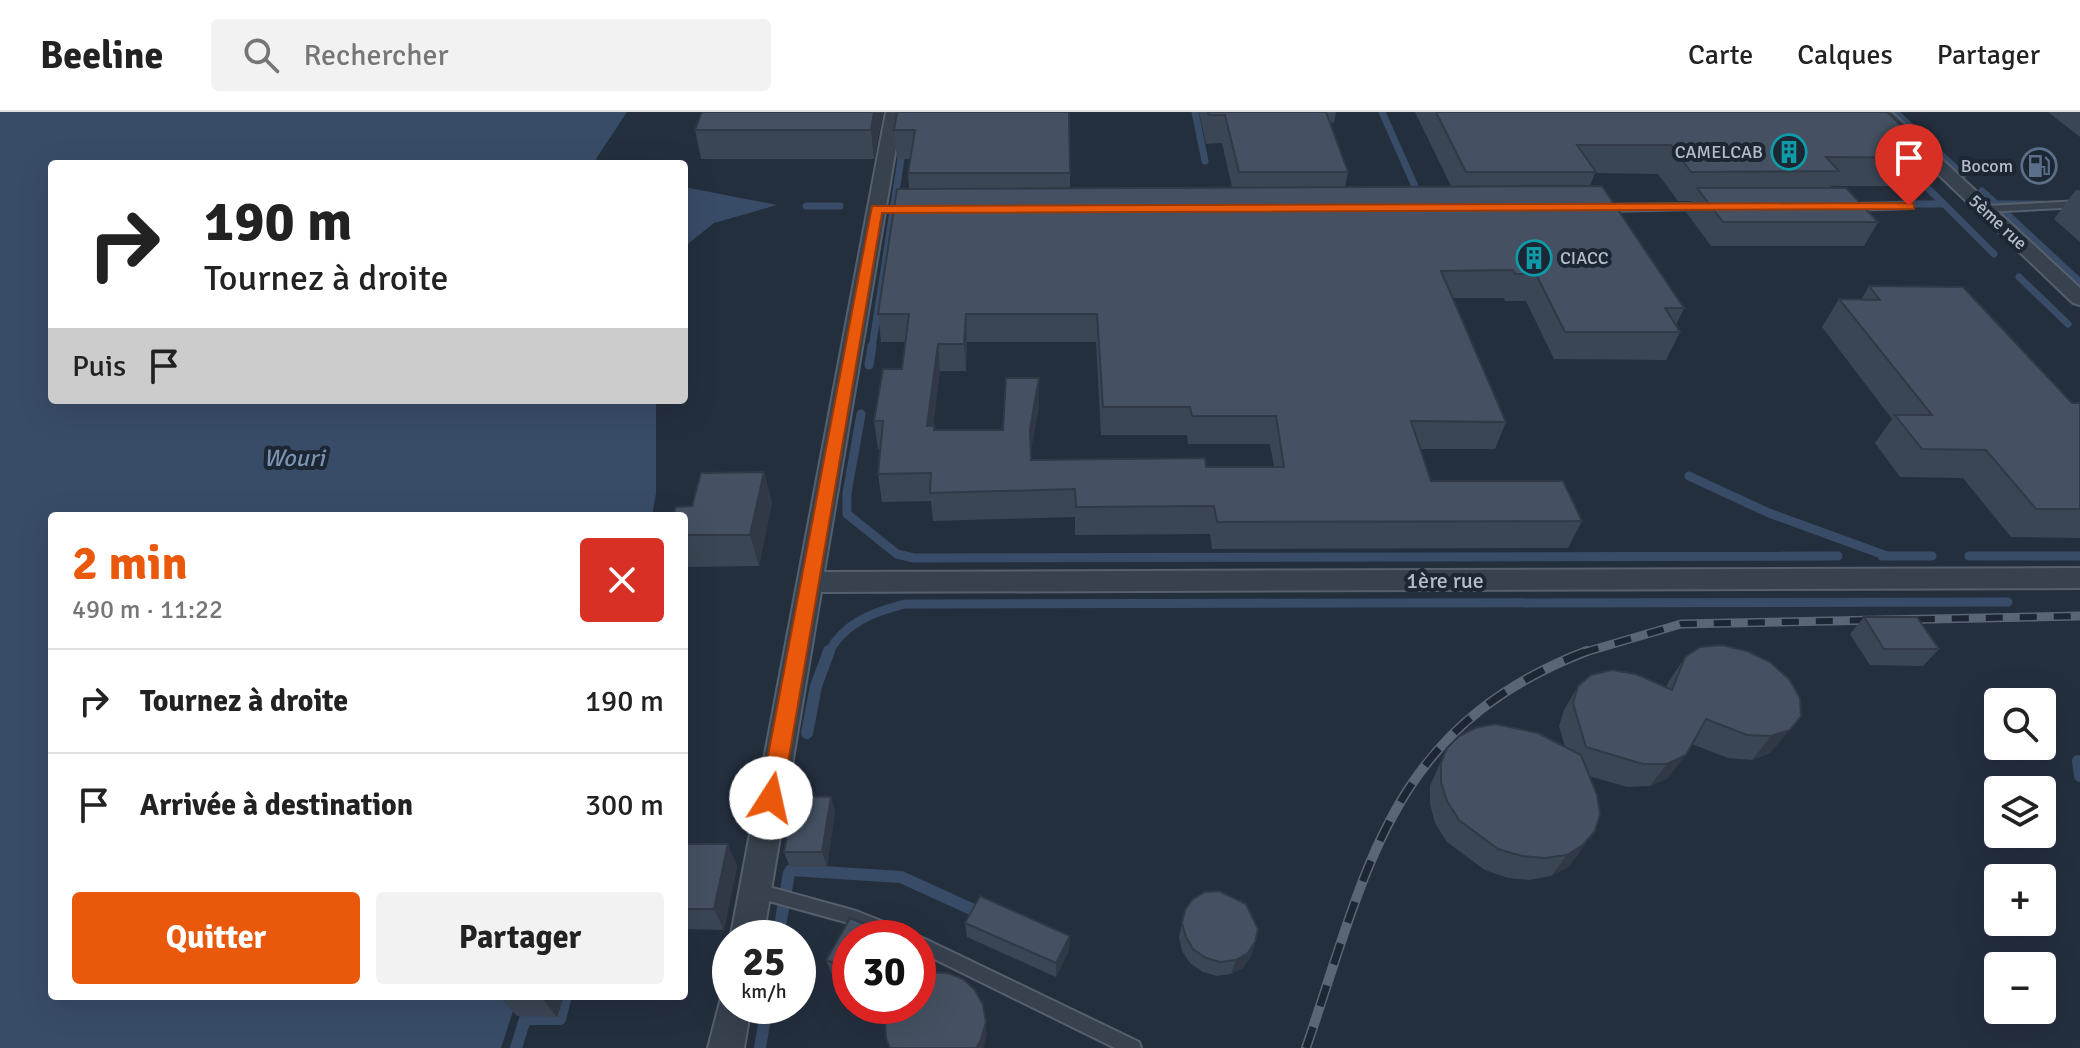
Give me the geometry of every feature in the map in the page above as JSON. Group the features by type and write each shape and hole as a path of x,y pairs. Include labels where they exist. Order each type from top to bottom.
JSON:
{"street":[{"path":"749,920 810,582 884,209 894,112"},
{"name":"5ème rue","path":"1881,112 2080,299"},
{"name":"1ère rue","path":"810,582 2080,578"},
{"path":"726,1048 731,1024"}],"lane":[{"path":"1984,209 2080,204"},
{"path":"1830,207 1909,206"},
{"path":"1591,208 1718,207"},
{"path":"755,890 861,920"},
{"path":"936,952 1133,1048"}],"water":[{"name":"Wouri","path":"0,112 627,112 597,160 48,160 48,404 656,404 656,493 653,512 48,512 48,1000 517,1000 501,1048 0,1048"},
{"path":"688,188 777,205 714,223 688,244"}],"building":[{"path":"702,112 874,112 871,130 695,130"},
{"path":"897,112 1069,112 1070,173 908,173 915,130 894,130"},
{"path":"1208,112 1326,112 1348,172 1239,172 1225,115 1209,115"},
{"path":"1436,112 1887,112 1936,158 1826,157 1839,171 1691,172 1671,145 1577,145 1596,172 1466,172"},
{"path":"1602,186 1684,308 1665,308 1680,332 1565,332 1536,274 1515,274 1513,270 1441,271 1506,422 1411,421 1431,481 1563,481 1582,521 1217,522 1214,506 1076,507 1075,489 930,493 931,473 878,474 883,421 874,421 883,369 902,369 909,314 878,314 897,189","holes":["966,314 1097,314 1103,407 1190,407 1192,416 1276,416 1284,467 1206,467 1205,458 1031,460 1030,429 1039,378 1006,378 1003,430 934,430 934,426 927,426 938,344 964,344"]},
{"path":"1697,188 1846,188 1878,222 1723,222"},
{"path":"1869,286 1963,287 2072,403 2080,403 2080,509 2036,509 1986,450 1922,449 1895,415 1932,415 1839,299 1880,300"},
{"path":"764,472 750,535 688,535 688,512 674,512 676,507 692,506 701,473"},
{"path":"1864,617 1917,617 1939,649 1884,649"},
{"path":"1722,645 1747,651 1770,662 1789,679 1800,698 1801,716 1790,730 1771,736 1747,735 1706,719 1686,755 1667,764 1643,764 1586,747 1573,703 1578,686 1591,675 1612,670 1636,674 1672,690 1685,657 1700,647"},
{"path":"1495,724 1538,733 1581,755 1597,795 1600,814 1595,831 1583,845 1567,855 1545,858 1522,856 1498,849 1459,820 1447,801 1441,782 1441,763 1447,748 1459,736 1475,728"},
{"path":"795,796 831,797 822,852 784,852"},
{"path":"688,844 728,844 714,909 688,909"},
{"path":"1219,891 1246,904 1258,929 1255,942 1247,954 1236,960 1220,962 1206,958 1193,949 1182,923 1185,910 1193,899 1205,892"},
{"path":"980,896 1070,936 1056,963 965,923"},
{"path":"936,973 963,979 975,990 983,1005 986,1022 976,1048 890,1048 885,1024 936,1024"}],"waterway":[{"path":"1195,112 1205,161"},
{"path":"1382,112 1418,193"},
{"path":"1895,112 1963,175"},
{"path":"872,348 903,146"},
{"path":"1911,172 1944,204"},
{"path":"1982,191 1996,204"},
{"path":"1900,204 1944,204"},
{"path":"1944,204 1994,254"},
{"path":"1996,204 2042,204"},
{"path":"1996,204 2080,282"},
{"path":"806,206 840,206"},
{"path":"2019,277 2068,324"},
{"path":"869,365 872,346"},
{"path":"861,414 847,493 847,514 897,554 914,558 1838,556"},
{"path":"1689,476 1769,513 1887,556"},
{"path":"1882,556 1887,556"},
{"path":"1887,556 1932,556"},
{"path":"1969,556 2080,556"},
{"path":"829,652 842,634 860,620 905,604 2008,602"},
{"path":"807,733 816,686 829,652"},
{"path":"2078,761 2080,776"},
{"path":"791,870 901,877 980,913"},
{"path":"781,920 789,873"},
{"path":"516,1048 525,1019 560,1019 565,1000"},
{"path":"760,1048 764,1024"}],"railway":[{"path":"1584,652 1681,624 2080,616"},
{"path":"1306,1048 1370,863 1396,810 1427,763 1468,720 1521,682 1584,652"}],"place":[{"name":"CAMELCAB","path":"1789,152"},
{"name":"Bocom","path":"2039,166"},
{"name":"CIACC","path":"1534,258"}],"route":[{"path":"771,798 877,209 1909,206"}]}
